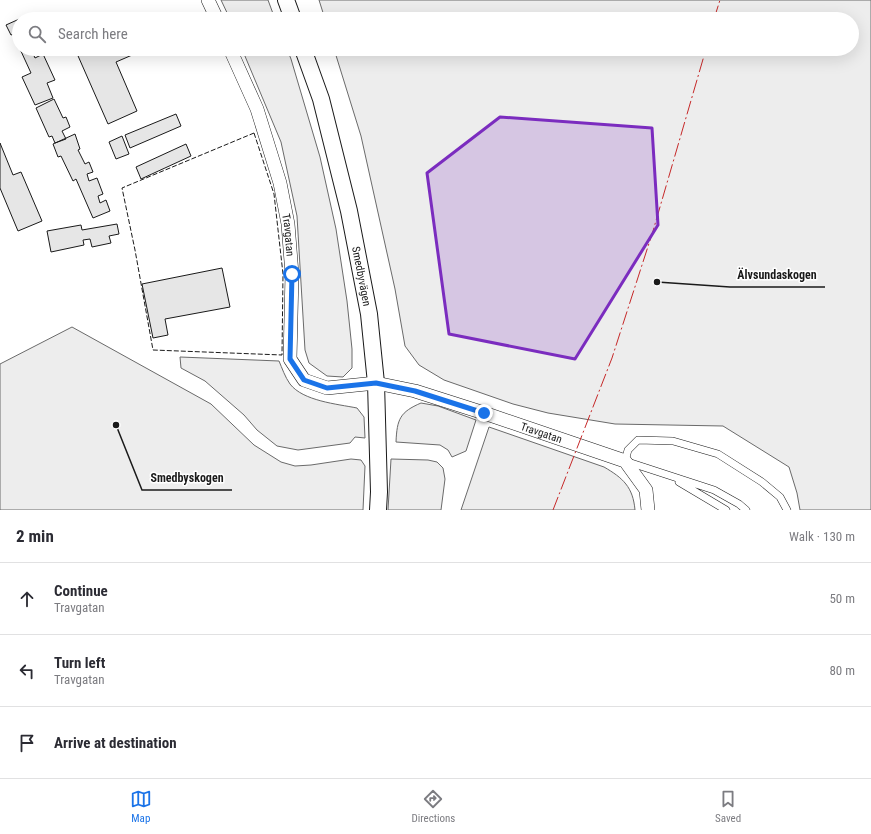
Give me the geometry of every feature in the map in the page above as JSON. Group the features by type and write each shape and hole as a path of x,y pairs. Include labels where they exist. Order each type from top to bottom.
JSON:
{"street":[{"path":"208,0 214,12"},
{"path":"286,0 290,12"},
{"name":"Travgatan","path":"233,56 257,109 280,183 288,224 292,274 290,359 304,380 327,388 376,383 415,391 625,461"},
{"name":"Smedbyvägen","path":"306,56 321,99 349,211 369,314 376,383 379,492 378,510"},
{"path":"625,461 646,490 648,510"}],"lane":[{"path":"625,461 628,450 638,440 673,441 718,454 762,482 780,497 787,510"},
{"name":"Travgatan","path":"625,461 714,490 739,504 746,510"},
{"path":"670,476 726,510"}],"highlighted area":[{"path":"500,117 652,128 658,225 575,359 449,334 427,173"}],"shaded area":[{"path":"221,0 268,0 272,12 227,12"},
{"path":"319,0 871,0 871,510 800,510 797,493 789,467 723,426 615,424 548,413 513,404 444,380 419,365 405,346 395,289 361,136 336,56 859,56 859,12 323,12"},
{"path":"245,56 290,56 291,59 320,157 336,229 347,301 352,349 352,368 343,377 327,376 309,363 305,350 297,216 281,142"},
{"path":"72,327 211,404 254,445 281,462 295,466 351,459 361,460 365,466 363,510 0,510 0,364"},
{"path":"180,357 279,361 290,384 296,390 321,401 357,408 364,417 365,438 355,437 350,443 298,450 277,446 257,430 244,415 205,381 181,368"},
{"path":"421,403 438,406 476,420 466,451 452,457 448,450 440,445 396,442 397,427 401,417 408,410"},
{"path":"489,427 604,467 617,475 626,484 632,495 635,510 461,510"},
{"path":"391,459 428,460 437,462 443,468 445,479 441,510 388,510"}],"building":[{"path":"12,22 12,35 11,35 6,25"},
{"path":"23,56 34,56 35,58 44,56 55,80 47,83 53,98 35,105 22,77 31,73"},
{"path":"78,56 130,56 116,62 137,111 108,124"},
{"path":"54,99 63,118 66,117 70,127 62,131 66,139 55,143 52,136 49,137 36,108"},
{"path":"176,114 181,126 130,148 125,135"},
{"path":"75,134 80,149 78,150 85,164 89,162 93,172 87,174 89,181 97,178 103,194 98,196 100,203 106,200 110,211 93,218 76,179 73,181 61,156 58,157 53,144"},
{"path":"122,136 129,154 116,159 109,142"},
{"path":"0,143 13,175 21,172 42,221 18,231 0,188"},
{"path":"186,144 191,156 141,179 136,167"},
{"path":"117,224 119,234 109,236 111,243 92,247 90,239 83,240 84,245 51,252 47,231 81,225 82,230"},
{"path":"222,268 230,307 165,319 168,335 153,338 142,284"}],"fence":[{"path":"254,133 274,194 283,274 282,355 153,350 122,188 254,133"}],"power":[{"path":"716,12 720,0"},
{"path":"553,510 612,358 653,231 704,56"}],"place":[{"name":"Älvsundaskogen","path":"657,282"},
{"name":"Smedbyskogen","path":"116,425"}],"route":[{"path":"292,274 290,359 304,380 327,388 376,383 415,391 484,413"}]}
